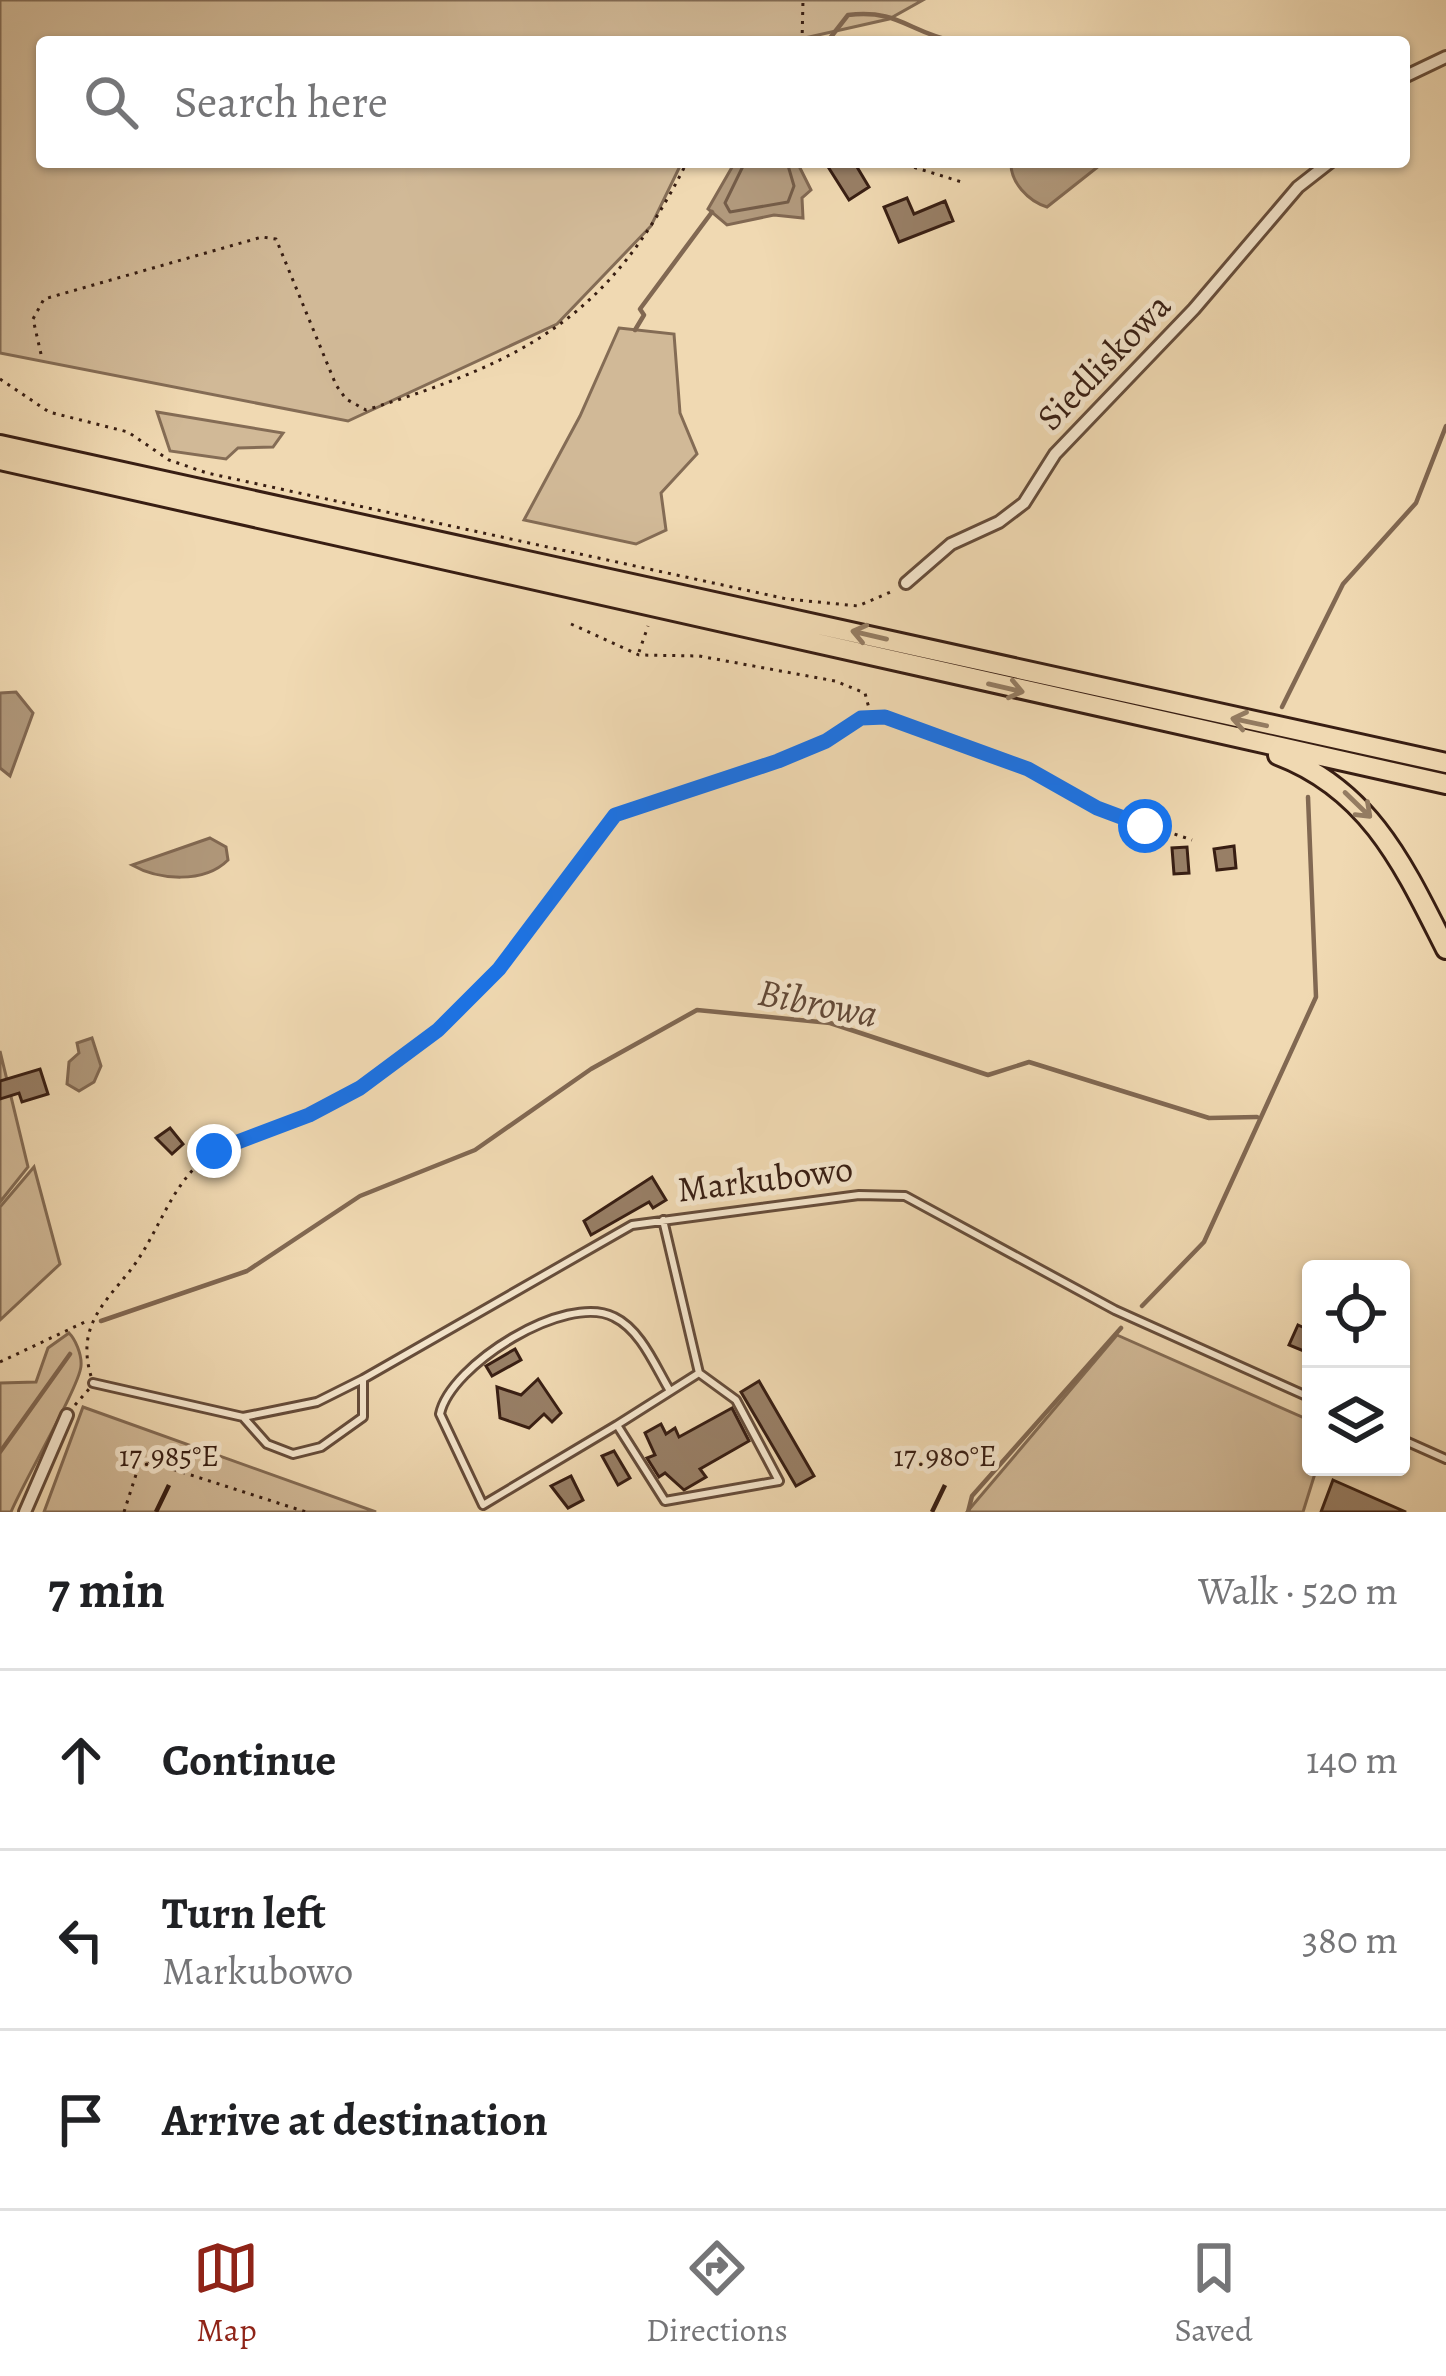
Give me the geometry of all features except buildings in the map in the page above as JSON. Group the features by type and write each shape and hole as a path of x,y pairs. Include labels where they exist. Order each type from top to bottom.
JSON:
{"main road":[{"path":"0,445 1446,764"},
{"path":"0,460 1446,784"},
{"path":"1214,734 1302,764 1355,801 1387,837 1446,949"}],"street":[{"path":"1410,74 1446,56"},
{"name":"Siedliskowa","path":"906,583 951,544 1000,522 1024,503 1055,454 1194,310 1298,187 1322,168"},
{"path":"26,1512 67,1415"}],"lane":[{"name":"Markubowo","path":"94,1383 243,1417 317,1402 632,1225 859,1195 905,1196 1115,1310 1302,1394"},
{"path":"617,1424 665,1501 779,1480 736,1400 699,1372 663,1220"},
{"path":"670,1391 630,1327 593,1309 573,1310 553,1316 460,1376 444,1397 440,1414 483,1505 617,1424 670,1391 699,1372"},
{"name":"Markubowo","path":"243,1417 267,1444 293,1454 322,1447 363,1417 363,1379"},
{"path":"1410,1443 1446,1459"}],"path":[{"path":"800,36 803,0"},
{"path":"41,354 33,319 44,299 262,237 276,239 336,385 346,399 366,410 457,382 535,344 582,308 651,233 684,168"},
{"path":"916,168 965,183"},
{"path":"0,379 49,412 128,432 169,460 227,477 787,599 858,606 906,583"},
{"path":"571,624 639,655 699,656 835,681 865,693 871,718"},
{"path":"639,655 648,626"},
{"path":"0,1362 90,1319 131,1270 183,1179 214,1151 309,1115 360,1088 438,1030 499,969 615,815 778,761 826,741 861,718 885,717 1028,769 1097,808 1192,840"},
{"path":"67,1415 94,1383 85,1355 90,1319"},
{"path":"124,1512 141,1459 306,1512"}],"shaded area":[{"path":"0,0 923,0 889,19 814,36 36,36 36,168 679,168 651,226 557,324 348,421 0,353"},
{"path":"619,328 674,334 680,413 697,454 661,493 666,530 636,544 524,520 580,416"},
{"path":"157,412 283,433 273,447 238,448 226,459 170,451"},
{"path":"0,1051 28,1167 0,1202"},
{"path":"34,1167 60,1264 0,1320 0,1207"},
{"path":"69,1333 80,1357 78,1377 11,1512 0,1512 0,1383 36,1382 48,1348"},
{"path":"1117,1335 1302,1417 1302,1476 1314,1476 1303,1512 967,1512"},
{"path":"83,1407 376,1512 44,1512"}],"water":[{"path":"732,168 800,168 811,190 802,198 803,218 774,215 727,225 708,209"},
{"path":"1012,168 1096,168 1047,207 1022,190"},
{"path":"16,692 33,713 10,776 0,768 0,693"},
{"path":"210,838 226,847 228,860 207,873 167,876 132,865"},
{"path":"92,1038 101,1066 94,1082 79,1091 67,1084 69,1062 79,1053 77,1043"}],"waterway":[{"path":"832,36 848,15 866,14 937,36"},
{"path":"635,330 644,315 640,309 712,212"},
{"name":"Bibrowa","path":"1282,707 1343,584 1416,503 1446,426"},
{"name":"Bibrowa","path":"1142,1306 1204,1242 1316,997 1308,797"},
{"name":"Bibrowa","path":"101,1321 247,1271 360,1196 475,1150 591,1069 697,1010 830,1023 988,1075 1029,1062 1209,1118 1257,1117"},
{"path":"968,1512 972,1496 1121,1328"},
{"name":"Bibrowa","path":"0,1452 70,1354"}],"route":[{"path":"214,1151 259,1130 309,1115 360,1088 438,1030 499,969 597,832 615,815 778,761 826,741 861,718 885,717 1028,769 1097,808 1145,826"}]}
